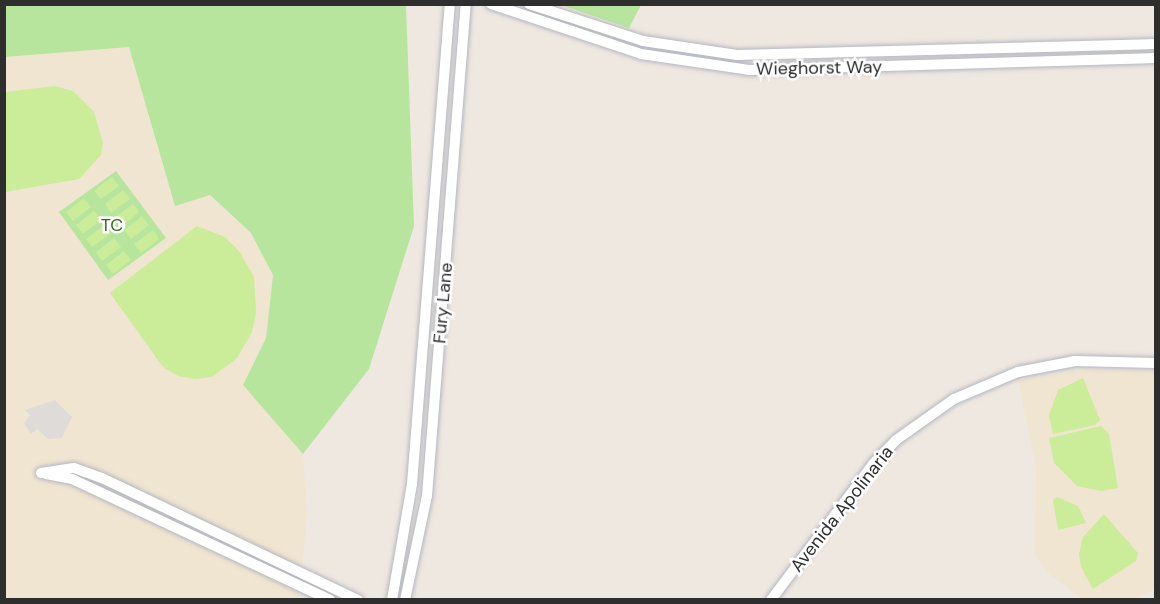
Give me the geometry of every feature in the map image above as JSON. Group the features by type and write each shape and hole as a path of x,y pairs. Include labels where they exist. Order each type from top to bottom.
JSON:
{"street":[{"name":"Fury Lane","path":"392,600 412,484 450,4"},
{"name":"Fury Lane","path":"405,600 427,496 466,4"},
{"name":"Wieghorst Way","path":"491,4 641,54 749,70 1155,58"},
{"name":"Wieghorst Way","path":"529,4 643,41 737,55 1155,44"},
{"name":"Avenida Apolinaria","path":"771,600 873,465 896,440 954,399 1018,372 1075,361 1155,363"},
{"path":"330,600 72,479 41,473 64,468 86,471 154,506 358,600"},
{"path":"129,506 136,503 154,506"}],"shaded area":[{"path":"129,46 175,206 209,195 251,233 273,275 266,338 243,385 303,454 307,514 299,599 5,600 5,57"},
{"path":"1090,369 1155,371 1155,589 1133,599 1082,599 1049,574 1035,556 1036,468 1018,380"},
{"path":"55,400 72,417 62,438 48,439 37,429 31,434 24,423 30,415 25,410"}],"green space":[{"path":"5,4 406,5 414,226 369,369 303,454 243,385 266,338 273,275 251,233 210,195 175,206 129,47 5,57"},
{"path":"561,5 641,5 629,28"},
{"path":"55,86 73,91 94,112 103,143 101,155 79,179 5,192 5,92"},
{"name":"TC","path":"116,171 166,238 108,280 59,212"},
{"path":"112,177 119,186 101,199 94,191"},
{"path":"123,190 130,199 111,213 105,204"},
{"path":"84,198 91,207 73,221 66,212"},
{"path":"133,204 139,212 121,227 114,218"},
{"path":"94,211 101,220 83,234 76,225"},
{"path":"142,216 149,225 131,239 124,230"},
{"path":"104,225 111,233 92,247 86,239"},
{"path":"197,226 225,237 239,251 254,277 256,313 252,332 237,358 212,377 195,379 178,376 163,367 110,293"},
{"path":"153,230 159,239 141,253 134,244"},
{"path":"114,238 121,247 102,261 96,252"},
{"path":"124,251 131,260 113,274 106,265"},
{"path":"1083,378 1100,420 1095,425 1053,434 1049,415 1058,390"},
{"path":"1101,426 1109,434 1118,488 1101,491 1077,486 1054,463 1049,438"},
{"path":"1057,497 1078,506 1086,523 1058,530 1053,500"},
{"path":"1104,514 1138,553 1136,561 1093,589 1081,567 1079,554 1083,537"}]}
